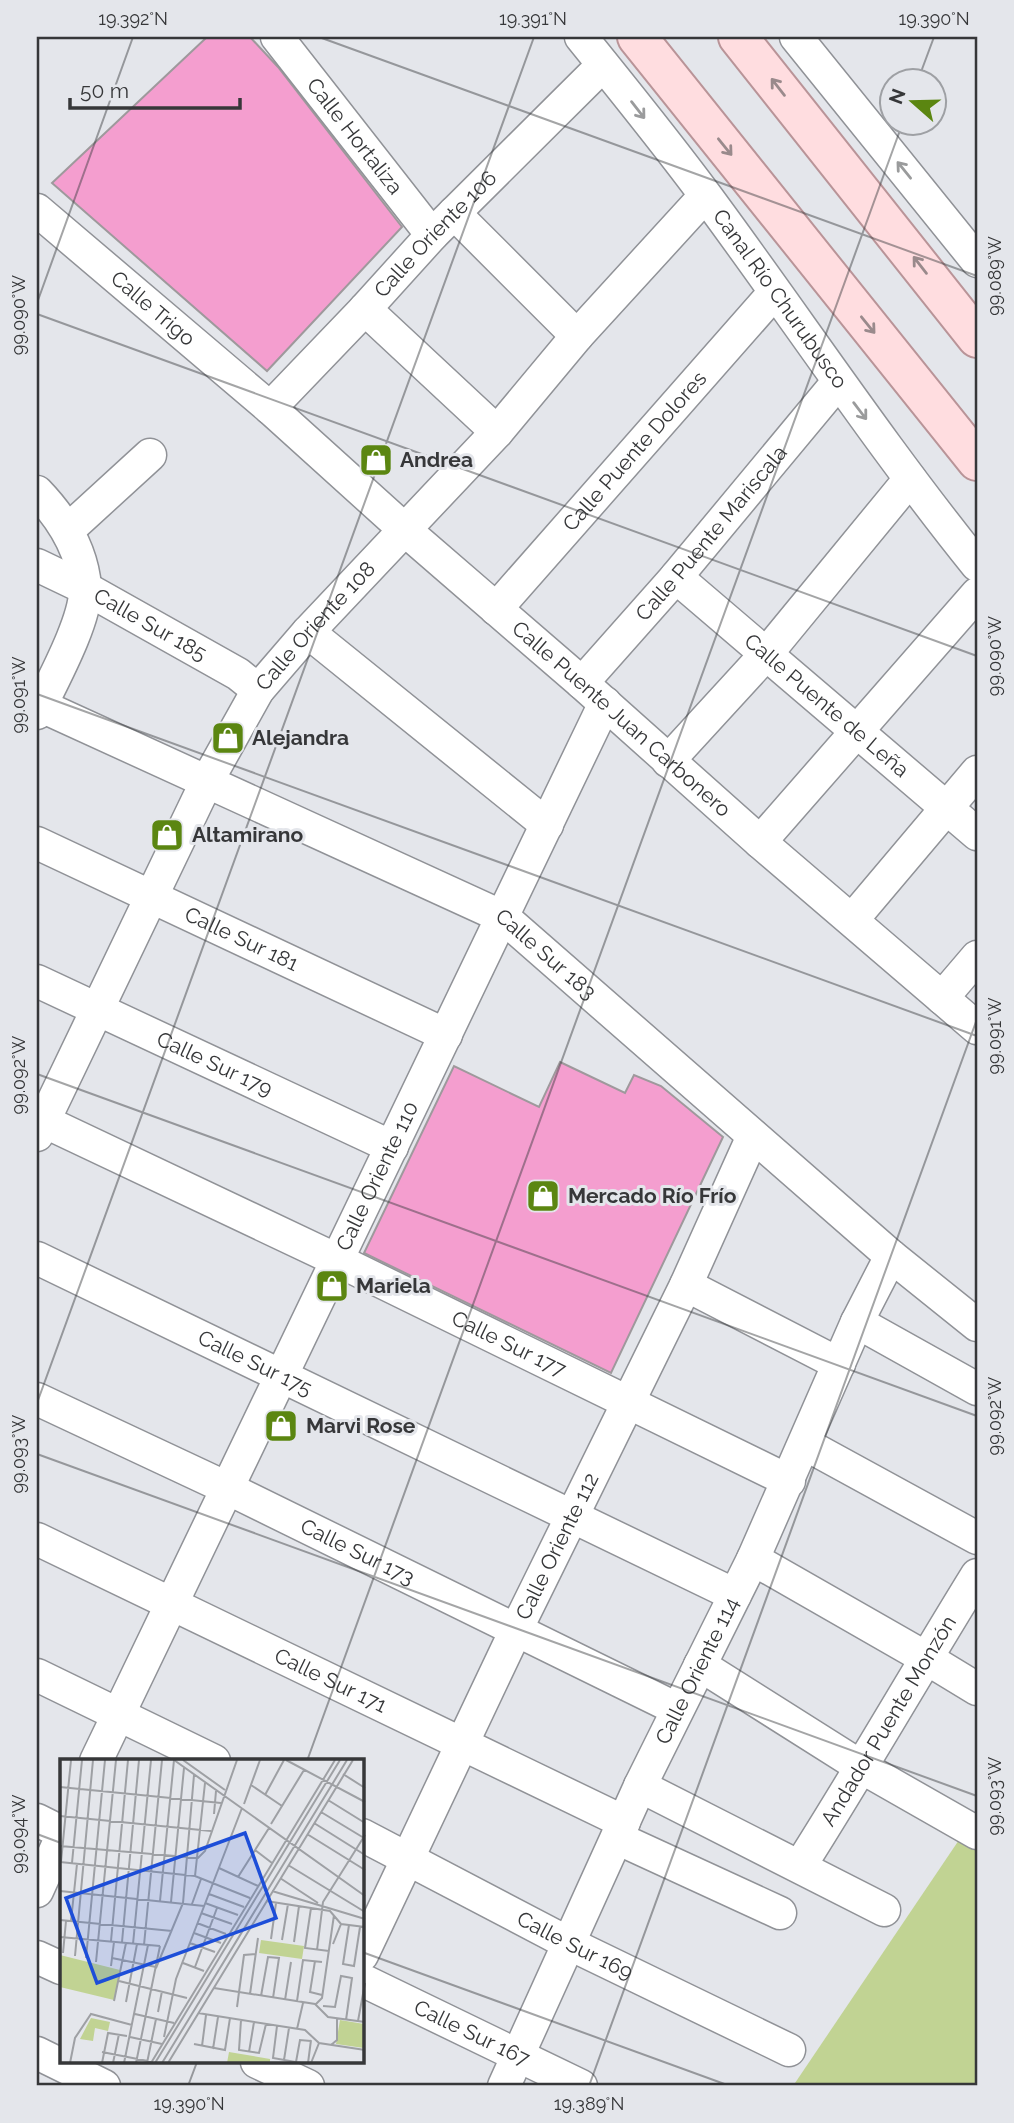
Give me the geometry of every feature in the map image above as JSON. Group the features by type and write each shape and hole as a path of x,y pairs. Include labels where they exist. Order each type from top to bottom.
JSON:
{"main road":[{"path":"637,37 977,461"},
{"path":"738,37 977,338"}],"street":[{"name":"Calle Hortaliza","path":"277,37 432,235"},
{"name":"Canal Río Churubusco","path":"581,37 705,196 838,382 977,565"},
{"path":"796,37 977,261"},
{"name":"Calle Oriente 106","path":"270,408 432,235 603,65"},
{"name":"Calle Oriente 108","path":"39,1125 206,783 258,691 308,632 497,432 577,336 705,196"},
{"name":"Calle Trigo","path":"37,210 270,408"},
{"path":"454,213 577,336"},
{"name":"Calle Puente Dolores","path":"496,609 774,293"},
{"path":"365,309 497,432"},
{"name":"Calle Puente Mariscala","path":"582,683 676,577 838,382"},
{"name":"Calle Puente Juan Carbonero","path":"270,408 760,842 977,1028"},
{"path":"68,530 150,455"},
{"path":"668,761 767,653 910,479"},
{"path":"37,492 68,530 77,553 85,588 79,620 38,708"},
{"name":"Calle Sur 185","path":"37,565 85,588 238,674 258,691"},
{"name":"Calle Puente de Leña","path":"676,577 977,834"},
{"path":"760,842 977,594"},
{"path":"308,632 547,825"},
{"name":"Calle Oriente 110","path":"97,1759 605,703"},
{"name":"Calle Sur 183","path":"38,708 503,917 891,1255 977,1325"},
{"path":"852,920 977,772"},
{"name":"Calle Sur 181","path":"37,843 446,1035"},
{"path":"942,998 977,957"},
{"name":"Calle Sur 179","path":"37,981 96,1011 392,1147"},
{"name":"Calle Sur 177","path":"39,1125 337,1260 789,1481"},
{"name":"Calle Oriente 112","path":"364,1951 517,1628 686,1285 753,1136"},
{"name":"Calle Oriente 114","path":"504,2086 640,1786 736,1595 789,1481 857,1322 891,1255"},
{"name":"Calle Sur 175","path":"37,1258 736,1595"},
{"path":"686,1285 839,1364"},
{"path":"857,1322 977,1389"},
{"name":"Calle Sur 173","path":"37,1399 517,1628 677,1709"},
{"path":"805,1444 977,1538"},
{"name":"Calle Sur 171","path":"37,1539 463,1744 780,1913"},
{"path":"753,1559 977,1689"},
{"name":"Andador Puente Monzón","path":"800,1866 863,1768 926,1657 977,1575"},
{"path":"700,1665 863,1768 977,1833"},
{"path":"37,1675 210,1759"},
{"path":"640,1786 884,1910"},
{"path":"37,1820 60,1832"},
{"name":"Calle Sur 169","path":"364,1836 570,1944 789,2050"},
{"path":"37,1891 60,1840"},
{"path":"37,1957 60,1968"},
{"name":"Calle Sur 167","path":"364,1981 581,2086"},
{"path":"37,2053 104,2086"},
{"path":"263,2064 305,2079"}],"green space":[{"path":"961,1837 977,1846 977,2086 793,2086"}],"building":[{"path":"207,37 250,37 278,67 402,227 267,371 52,183"},
{"name":"Mercado Río Frío","path":"560,1062 625,1093 634,1075 661,1086 723,1137 611,1373 364,1253 454,1066 539,1107"}],"place":[{"name":"Andrea","path":"376,460"},
{"name":"Alejandra","path":"228,738"},
{"name":"Altamirano","path":"167,835"},
{"name":"Mercado Río Frío","path":"543,1196"},
{"name":"Mariela","path":"332,1286"},
{"name":"Marvi Rose","path":"281,1426"}]}
